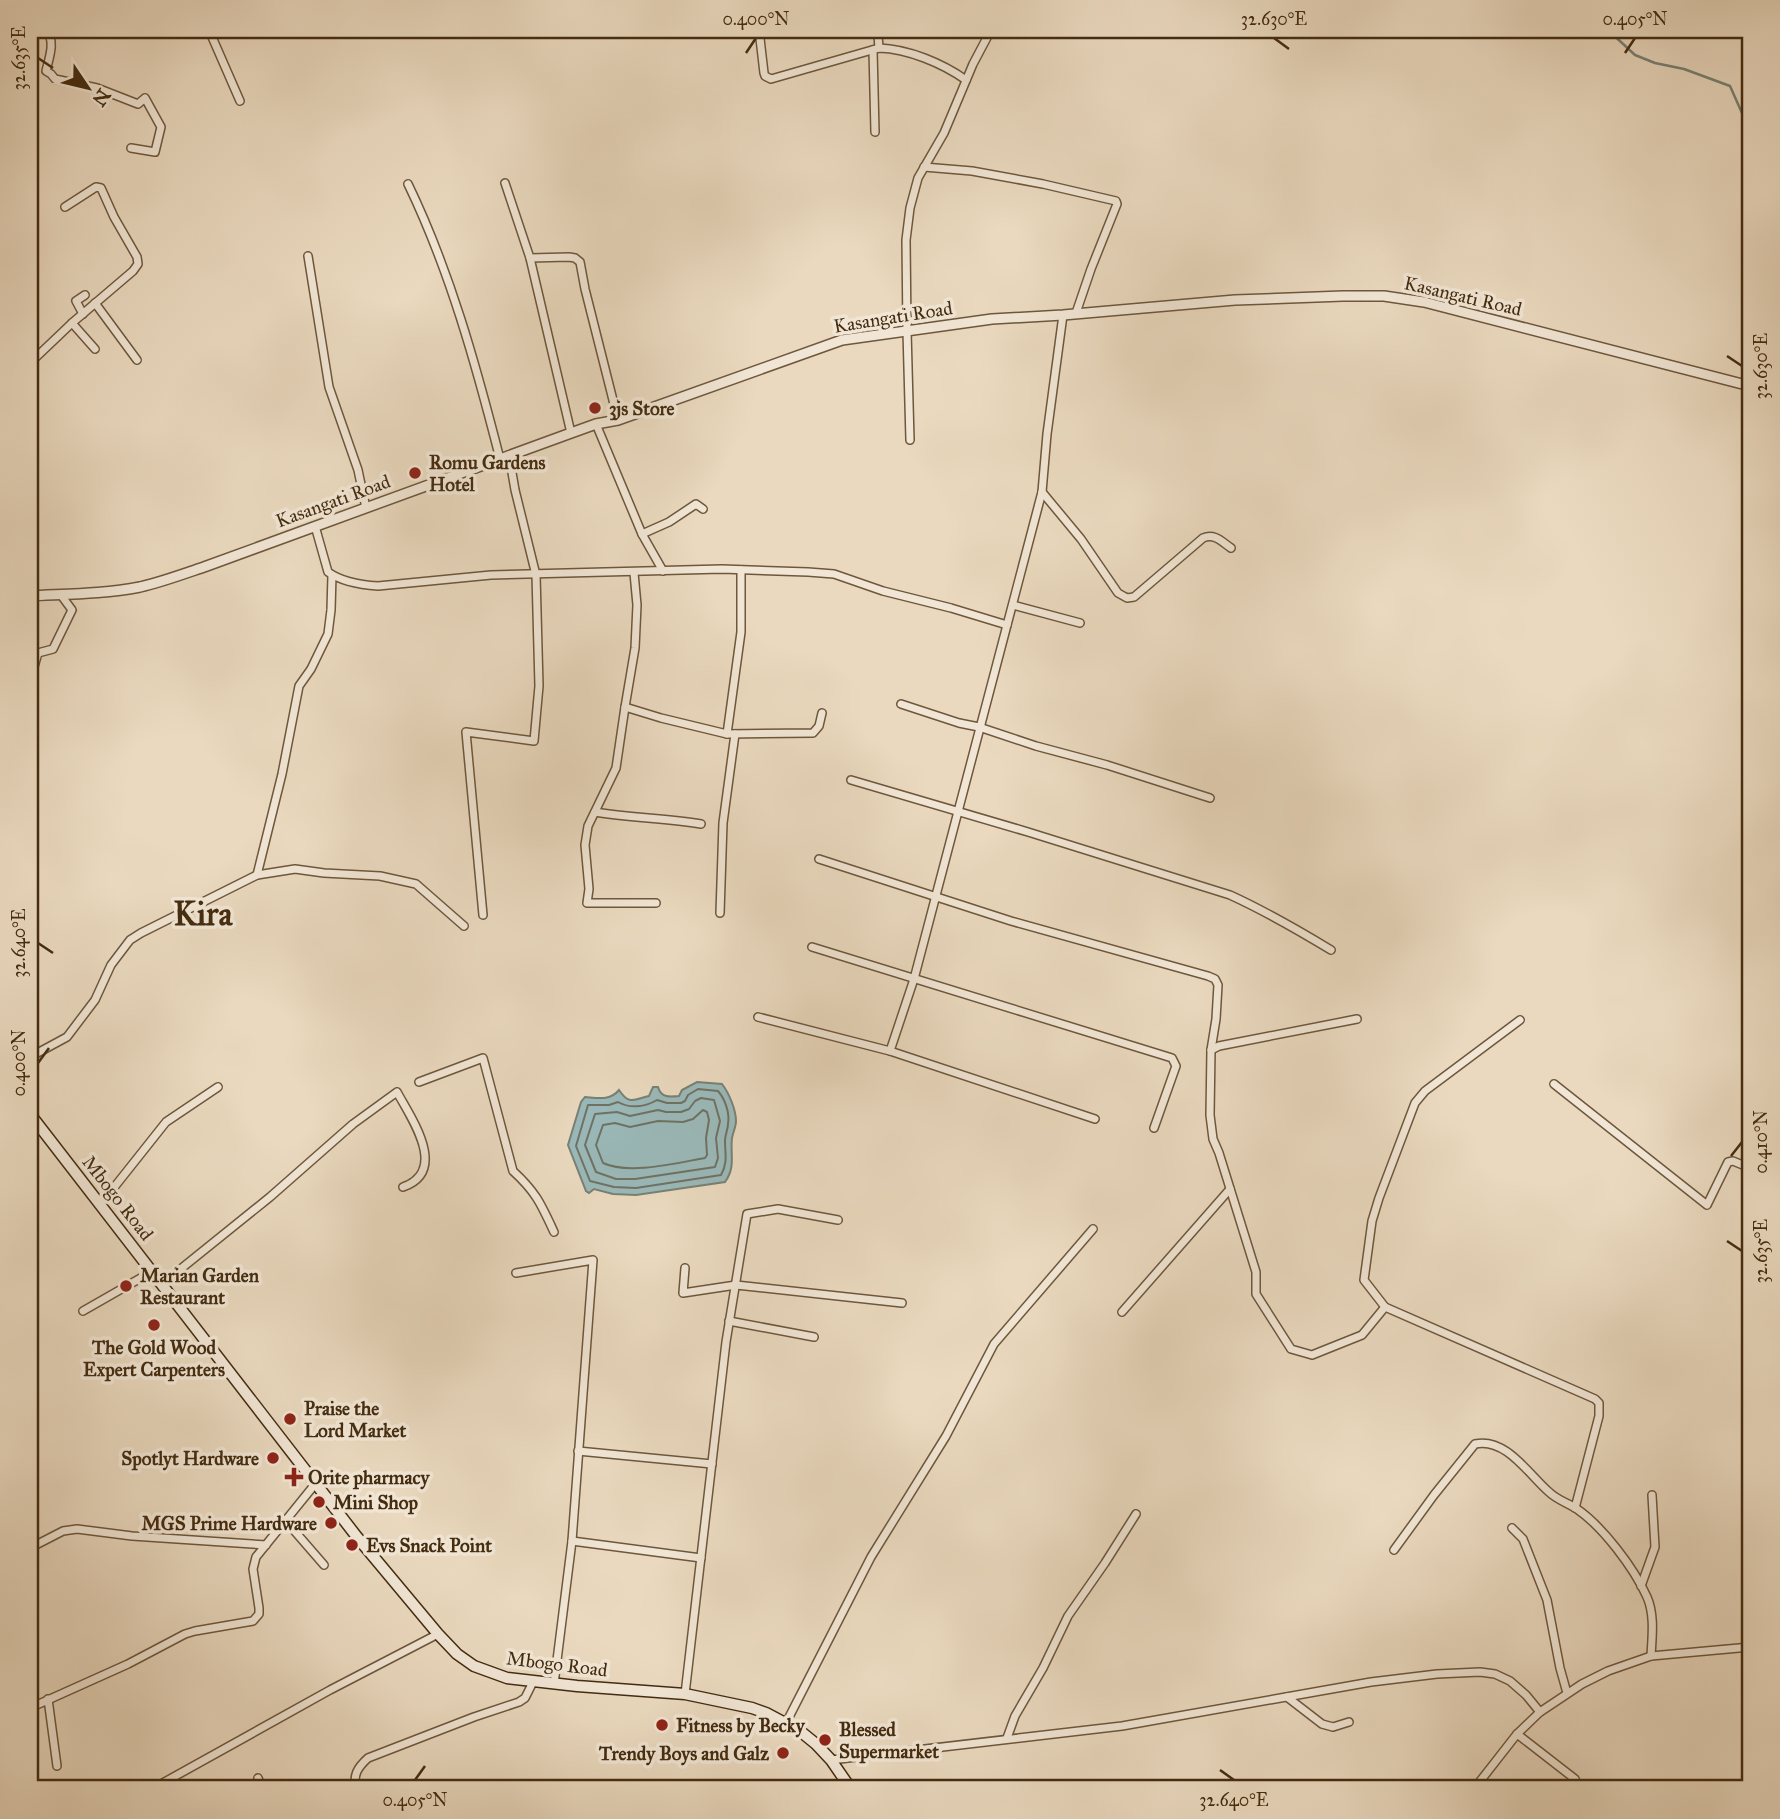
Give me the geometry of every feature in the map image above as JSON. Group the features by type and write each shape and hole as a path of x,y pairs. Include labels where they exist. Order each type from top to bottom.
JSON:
{"main road":[{"name":"Mbogo Road","path":"31,1120 99,1203 357,1537 457,1654 474,1666 507,1678 685,1694 752,1708 800,1731 831,1760 851,1789"}],"street":[{"path":"46,30 51,36 52,45 46,71 55,79 97,88 138,104 145,98 161,127 155,152 131,148"},
{"path":"209,30 240,100"},
{"path":"759,30 764,73 771,79 876,49 890,48 943,66 966,80"},
{"path":"875,132 876,49 880,30"},
{"path":"911,440 906,240 910,208 918,178 944,133 991,30"},
{"path":"924,167 996,175 1116,201 1113,217 1076,313"},
{"path":"505,183 530,258 571,433"},
{"path":"408,184 425,219 464,327 515,490 536,575 538,686 534,741 466,732 483,915"},
{"path":"30,363 138,264 137,257 101,188 96,187 65,207"},
{"path":"308,256 329,387 358,470 366,508"},
{"path":"530,258 569,257 580,262 618,421"},
{"path":"83,314 76,301 85,295"},
{"name":"Kasangati Road","path":"30,596 78,595 151,584 571,433 618,421 842,340 992,319 1235,300 1384,296 1424,302 1750,386"},
{"path":"95,303 137,360"},
{"path":"890,1051 914,979 1041,492 1063,315"},
{"path":"72,323 95,349"},
{"path":"596,425 642,534 663,571"},
{"path":"1041,492 1081,539 1118,593 1126,598 1135,597 1203,538 1217,537 1231,548"},
{"path":"642,534 668,522 696,504 703,509"},
{"path":"315,526 326,571 365,585 491,575 741,570 834,574 883,591 1007,625"},
{"path":"720,914 723,823 741,632 741,570"},
{"path":"634,573 638,605 635,649 616,768 588,826 585,845 589,890 587,903 656,903"},
{"path":"257,875 282,774 299,686 311,669 328,634 331,575"},
{"path":"30,681 34,653 53,649 72,610 61,595"},
{"path":"1013,605 1080,623"},
{"path":"901,704 1210,798"},
{"path":"625,707 661,719 731,734 813,733 819,726 822,713"},
{"path":"851,780 1230,895 1276,917 1331,950"},
{"path":"595,812 701,824"},
{"path":"819,859 1011,921 1213,978 1217,985 1211,1050 1210,1115 1213,1139 1256,1272 1256,1294 1291,1349 1312,1355 1362,1335 1385,1307"},
{"path":"30,1057 66,1037 95,1000 111,965 130,940 257,875 295,869 380,876 416,884 464,926"},
{"path":"812,947 1172,1058 1176,1066 1154,1128"},
{"path":"758,1017 890,1051 1095,1119"},
{"path":"1211,1050 1219,1046 1357,1019"},
{"path":"1520,1020 1425,1091 1415,1103 1372,1221 1364,1280 1385,1307 1598,1401 1599,1416 1575,1508"},
{"path":"419,1082 483,1058 513,1171 539,1199 554,1232"},
{"path":"1554,1084 1707,1205 1728,1162 1733,1161 1750,1168"},
{"path":"99,1203 112,1191 166,1122 218,1087"},
{"path":"162,1284 222,1237 353,1124 397,1092 425,1145 426,1156 420,1176 403,1187"},
{"path":"1122,1312 1230,1189"},
{"path":"685,1694 729,1321 747,1214 778,1209 838,1220"},
{"path":"786,1723 871,1558 946,1436 994,1344 1093,1228"},
{"path":"516,1273 593,1260 572,1541 554,1684"},
{"path":"685,1268 683,1293 736,1285 902,1303"},
{"path":"83,1311 152,1271"},
{"path":"729,1321 814,1337"},
{"path":"1394,1550 1475,1444 1510,1453 1550,1494 1575,1508 1605,1534 1649,1601 1651,1656"},
{"path":"578,1451 712,1464"},
{"path":"30,1708 195,1630 253,1621 259,1614 254,1562 316,1483"},
{"path":"1641,1586 1656,1547 1652,1495"},
{"path":"1007,1738 1015,1716 1068,1615 1136,1514"},
{"path":"285,1520 324,1566"},
{"path":"1512,1528 1523,1539 1546,1600 1567,1693"},
{"path":"30,1548 63,1531 77,1529 132,1536 266,1545"},
{"path":"572,1541 701,1558"},
{"path":"152,1789 330,1690 438,1634"},
{"path":"1474,1789 1517,1734 1540,1712 1581,1684 1651,1656 1750,1647"},
{"path":"831,1760 1122,1726 1371,1682 1437,1674 1495,1674 1510,1681 1540,1712"},
{"path":"356,1789 354,1775 368,1758 519,1702 525,1698 533,1682"},
{"path":"1287,1697 1329,1727 1349,1722"},
{"path":"48,1699 57,1766"},
{"path":"1517,1734 1574,1779"},
{"path":"258,1778 262,1789"}],"water":[{"path":"697,1082 722,1084 733,1107 736,1121 732,1138 732,1166 725,1182 636,1195 613,1194 594,1189 589,1193 586,1191 568,1145 581,1102 585,1097 608,1097 619,1090 629,1100 635,1100 649,1096 653,1087 658,1087 661,1093 672,1097 679,1096 682,1090"}],"waterway":[{"path":"1608,30 1635,55 1730,86 1750,131"}],"place":[{"name":"3js Store","path":"595,408"},
{"name":"Romu Gardens Hotel","path":"415,473"},
{"name":"Marian Garden Restaurant","path":"126,1286"},
{"name":"The Gold Wood Expert Carpenters","path":"154,1325"},
{"name":"Praise the Lord Market","path":"290,1419"},
{"name":"Spotlyt Hardware","path":"273,1458"},
{"name":"Orite pharmacy","path":"294,1477"},
{"name":"Mini Shop","path":"319,1502"},
{"name":"MGS Prime Hardware","path":"331,1523"},
{"name":"Evs Snack Point","path":"352,1545"},
{"name":"Fitness by Becky","path":"662,1725"},
{"name":"Blessed Supermarket","path":"825,1740"},
{"name":"Trendy Boys and Galz","path":"783,1753"}],"district":[{"name":"Kira","path":"203,914"}]}
